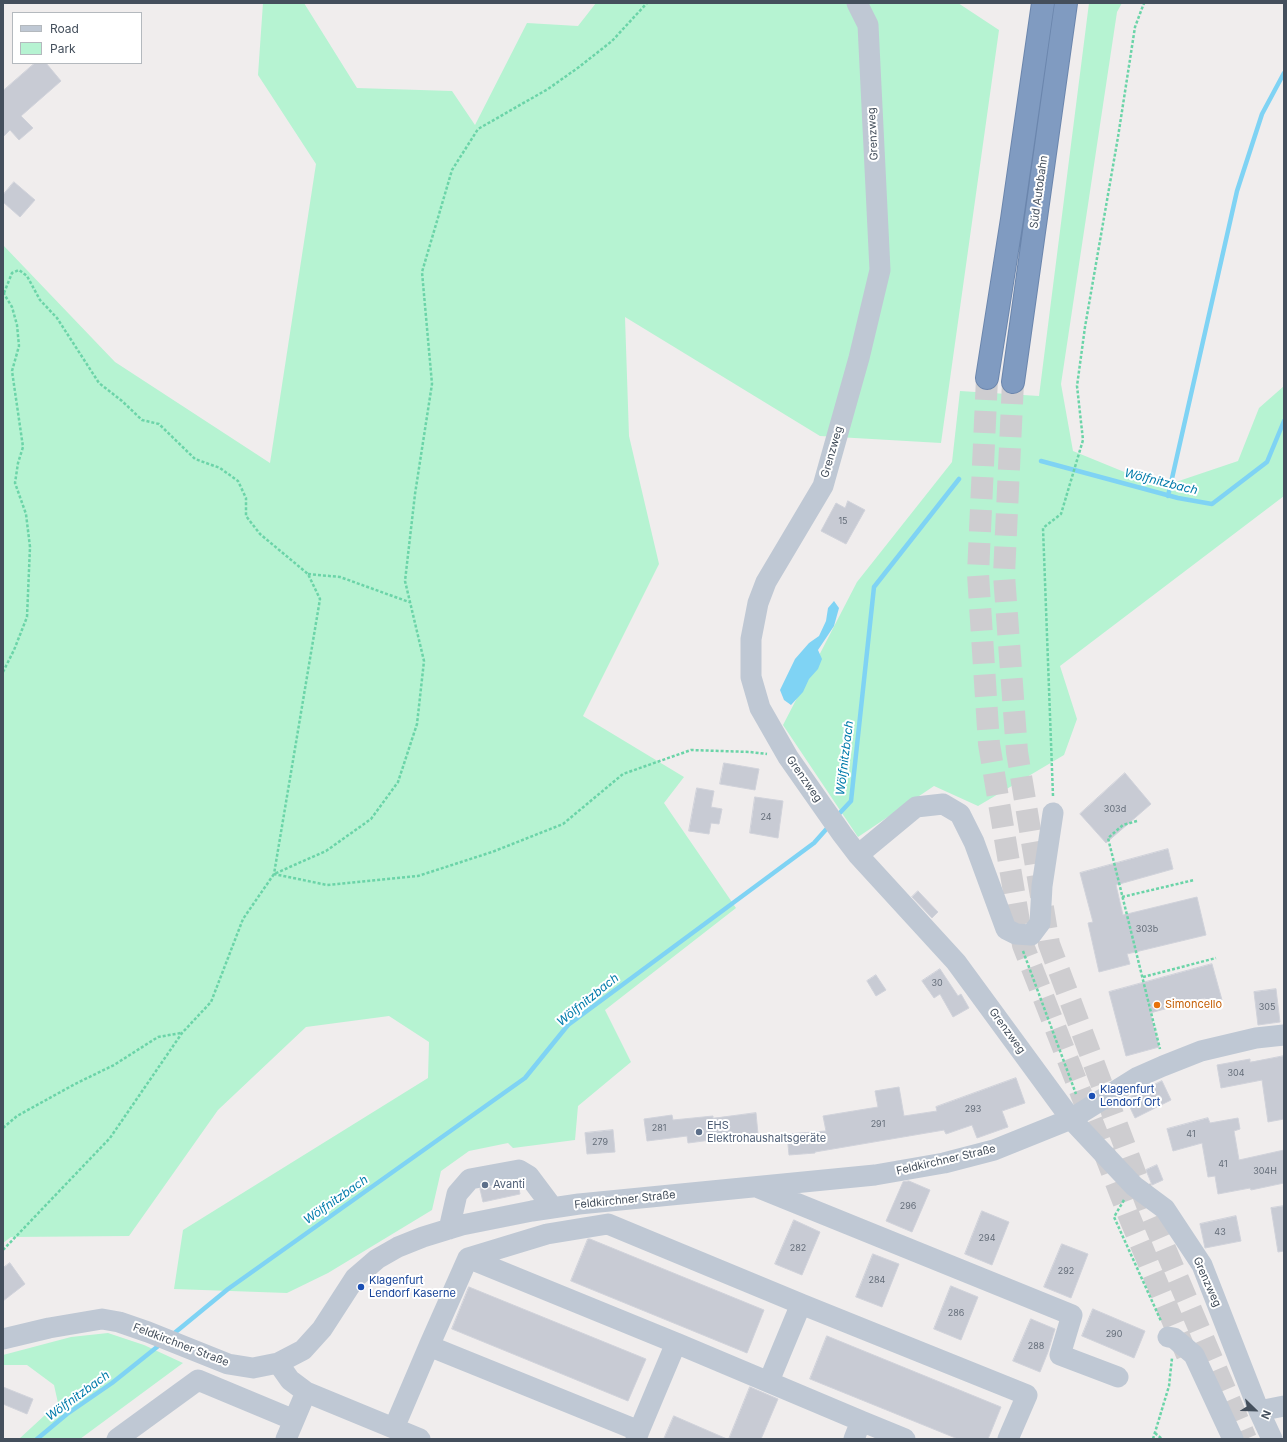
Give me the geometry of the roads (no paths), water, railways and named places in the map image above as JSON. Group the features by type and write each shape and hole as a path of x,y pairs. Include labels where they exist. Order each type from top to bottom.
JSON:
{"highway":[{"path":"987,378 1011,226 1043,3"},
{"name":"Süd Autobahn","path":"1013,382 1066,3"}],"street":[{"name":"Grenzweg","path":"857,3 868,25 880,270 859,358 823,486 766,582 758,603 751,639 751,677 760,708 788,757 858,855 956,962 1071,1120 1134,1186 1165,1209 1202,1265 1259,1411 1272,1439"},
{"path":"858,855 916,807 943,804 960,814 974,842 1006,929 1016,934 1031,935 1040,923 1042,886 1053,813"},
{"name":"Feldkirchner Straße","path":"3,1339 49,1328 102,1319 119,1322 148,1332 228,1364 253,1368 278,1363 303,1350 322,1329 356,1278 377,1259 398,1247 423,1237 449,1229 524,1213 579,1204 875,1175 944,1162 994,1150 1071,1120 1138,1077 1201,1051 1239,1041 1284,1035"},
{"path":"449,1229 458,1194 522,1183 530,1176 553,1208"},
{"path":"756,1187 1072,1315 1060,1355 1118,1377"},
{"path":"394,1428 468,1258 547,1234 608,1224 1027,1395 1008,1439"},
{"path":"468,1258 769,1381 857,1430 905,1439"},
{"path":"769,1381 801,1304"},
{"path":"1168,1337 1174,1338 1194,1355 1233,1439"},
{"path":"429,1346 637,1435 676,1343"},
{"path":"278,1363 290,1380 306,1392 420,1439"},
{"path":"117,1439 198,1380 290,1430 306,1392"},
{"path":"1259,1411 1284,1406"}],"water":[{"path":"834,601 839,608 834,626 818,650 822,659 818,669 809,679 803,692 791,705 784,700 780,690 795,659 809,643 819,636 826,621 828,608"}],"waterway":[{"path":"1168,496 1237,191 1262,114 1284,73"},
{"name":"Wölfnitzbach","path":"1041,461 1178,498 1212,504 1267,462 1284,421"},
{"name":"Wölfnitzbach","path":"837,816 851,801 874,587 959,479"},
{"name":"Wölfnitzbach","path":"172,1335 228,1289 525,1078 568,1025 814,843 830,825"},
{"name":"Wölfnitzbach","path":"37,1439 67,1414 112,1383 162,1343"}],"tunnel":[{"path":"987,378 978,574 989,744 1023,945 1129,1216 1187,1355"},
{"path":"1013,382 1004,575 1017,752 1049,944 1150,1213 1246,1439"}],"place":[{"name":"Simoncello","path":"1157,1005"},
{"name":"Klagenfurt Lendorf Ort","path":"1092,1096"},
{"name":"EHS Elektrohaushaltsgeräte","path":"699,1132"},
{"name":"Avanti","path":"485,1185"},
{"name":"Klagenfurt Lendorf Kaserne","path":"361,1287"}]}
